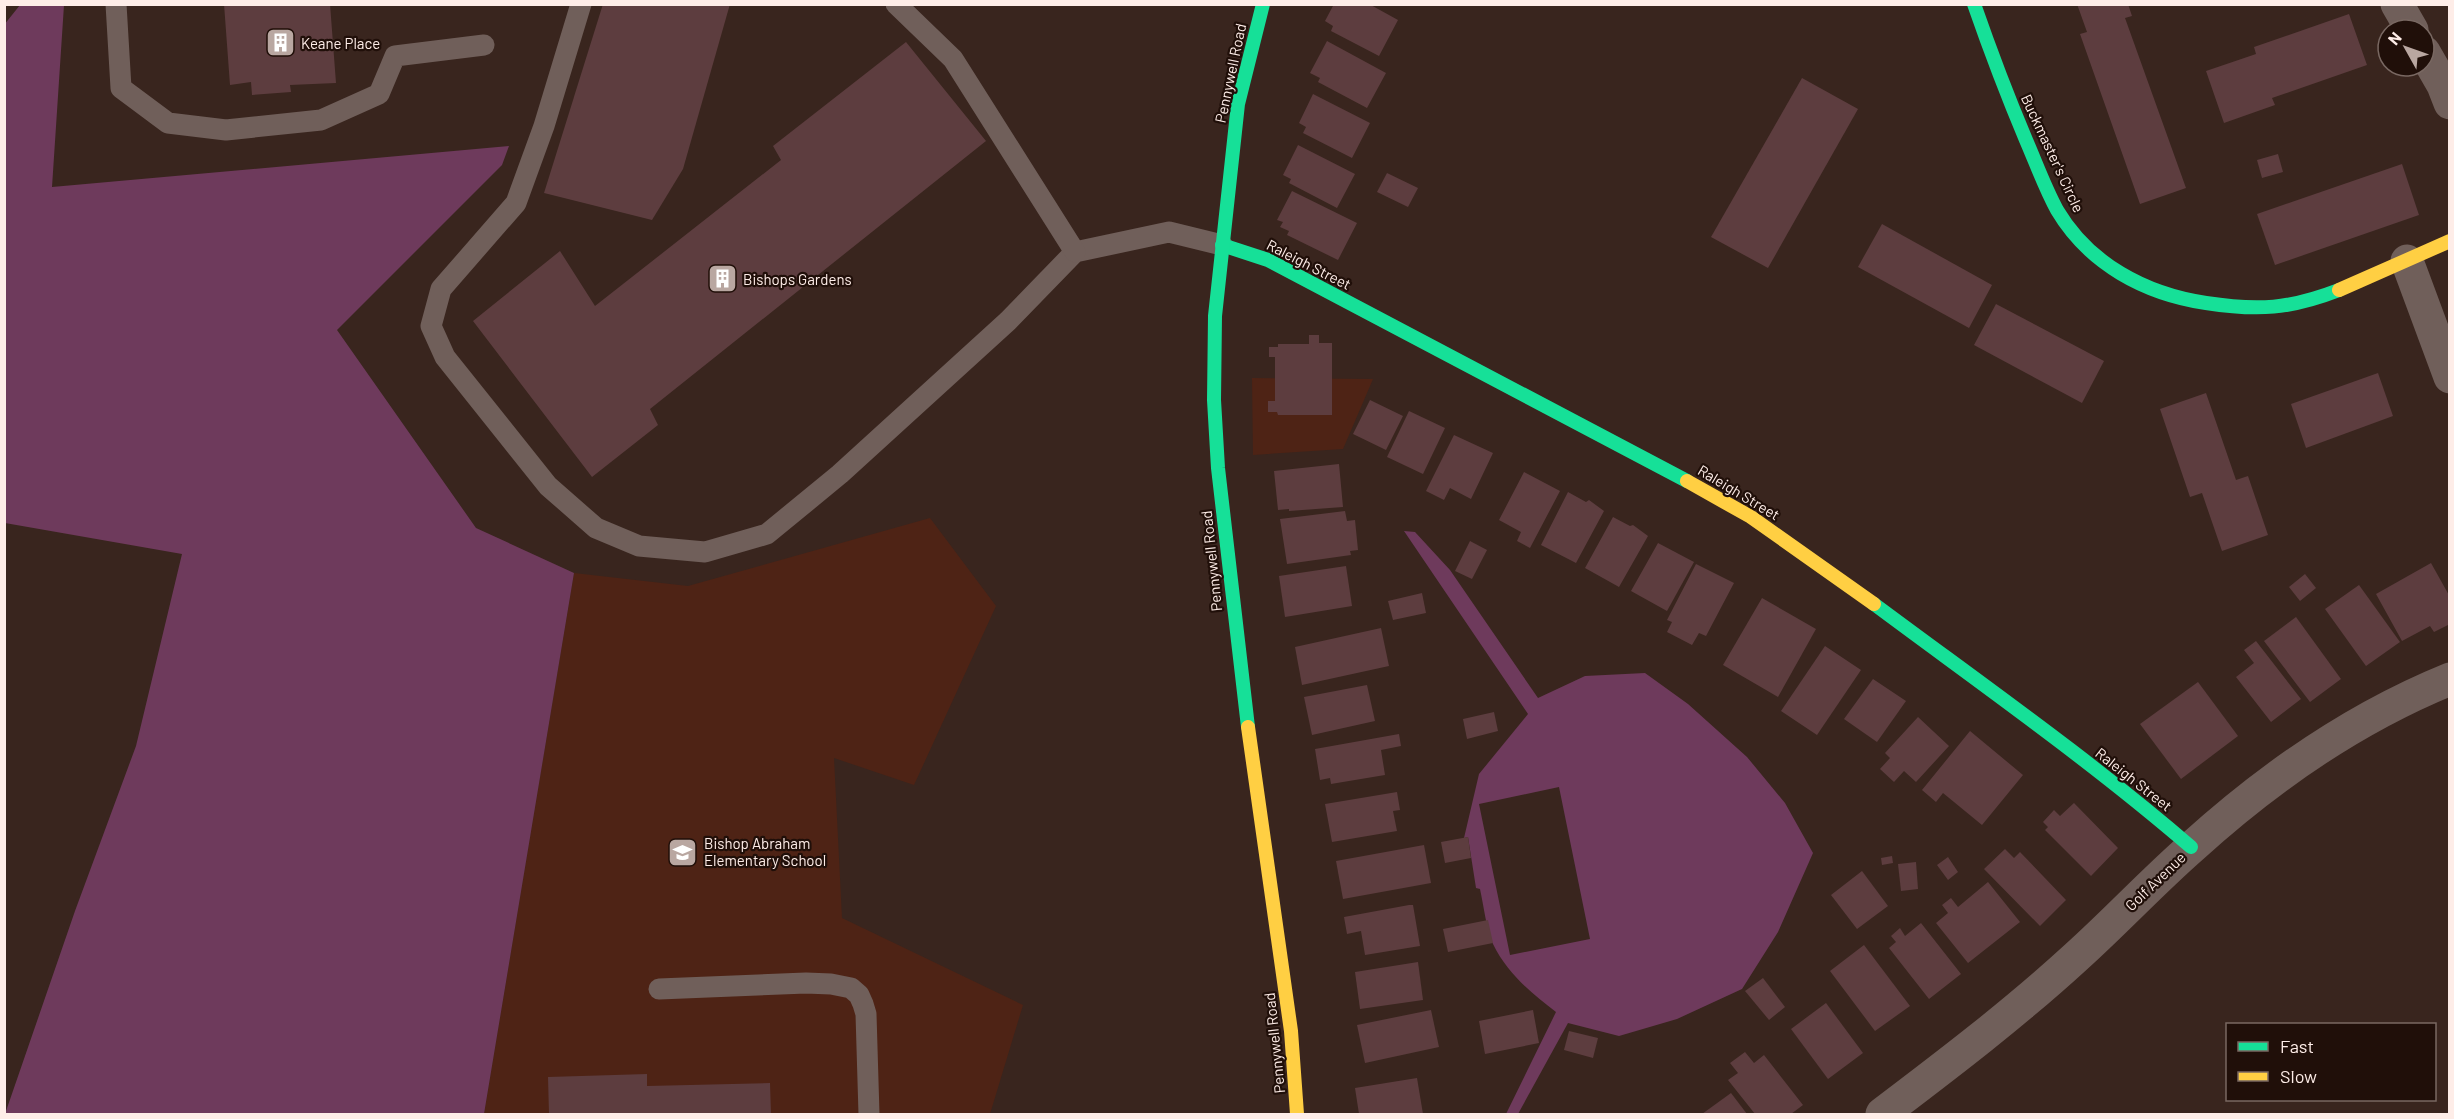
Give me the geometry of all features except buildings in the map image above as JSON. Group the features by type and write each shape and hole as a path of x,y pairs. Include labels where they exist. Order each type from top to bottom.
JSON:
{"street":[{"name":"Pennywell Road","path":"1263,4 1238,104 1222,245 1214,360 1218,468 1244,699 1291,1032 1297,1114"},
{"name":"Buckmaster's Circle","path":"1974,4 2015,113 2058,212 2083,246 2148,290 2190,302 2227,307 2282,308 2342,290 2450,241"},
{"path":"2397,4 2405,18"},
{"path":"2436,72 2450,103"},
{"name":"Raleigh Street","path":"1222,245 1268,261 1637,453 1751,517 1841,580 2080,758 2147,809 2191,847"},
{"path":"2407,261 2450,377"},
{"name":"Golf Avenue","path":"1882,1114 1961,1054 2076,957 2191,847 2286,771 2349,728 2412,694 2450,679"}],"lane":[{"path":"116,4 121,88 168,123 226,130 321,120 379,94 395,56 484,45"},
{"path":"580,4 544,126 516,203 441,289 431,326 445,357 541,477 596,528 639,546 705,552 767,534 840,474 1008,321 1075,252 1169,232 1222,245"},
{"path":"896,4 953,59 1075,252"},
{"path":"659,989 806,983 851,988 859,994 866,1014 869,1114"}],"shaded area":[{"path":"20,5 64,5 52,187 509,146 502,165 337,330 476,528 574,573 484,1114 5,1114 75,911 136,746 182,554 5,523 4,25"},
{"path":"1252,378 1373,379 1343,449 1253,455"},
{"name":"Bishop Abraham Elementary School","path":"930,518 996,606 914,785 834,758 842,918 1023,1005 990,1114 484,1114 574,573 688,586"},
{"path":"1404,531 1415,532 1450,570 1538,698 1585,676 1645,673 1688,704 1747,757 1785,803 1813,853 1778,932 1742,989 1677,1019 1619,1036 1568,1023 1518,1114 1506,1114 1556,1012 1512,973 1493,944 1480,889 1476,888 1468,837 1464,838 1479,774 1528,714","holes":["1559,787 1590,939 1510,955 1479,804"]}],"traffic: fast":[{"path":"1248,727 1218,468 1214,400 1215,316 1238,104 1263,4"},
{"path":"1974,4 2012,106 2053,202 2070,229 2102,261 2140,284 2161,292 2183,299 2225,306 2289,305 2339,290"},
{"path":"1222,245 1268,260 1687,481"},
{"path":"1874,604 2074,753 2191,847"}],"traffic: slow":[{"path":"2339,290 2450,241"},
{"path":"1687,481 1751,517 1874,604"},
{"path":"1248,727 1291,1031 1297,1114"}],"place":[{"name":"Keane Place","path":"280,43"},
{"name":"Bishops Gardens","path":"722,279"},
{"name":"Bishop Abraham Elementary School","path":"683,852"}]}
